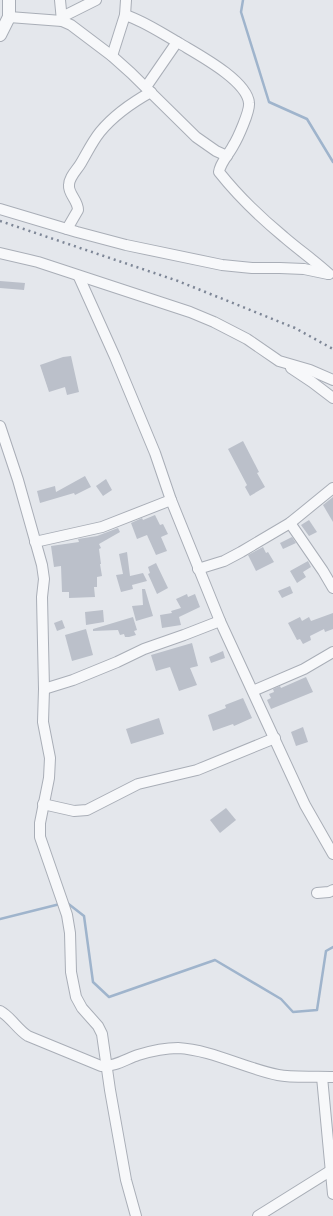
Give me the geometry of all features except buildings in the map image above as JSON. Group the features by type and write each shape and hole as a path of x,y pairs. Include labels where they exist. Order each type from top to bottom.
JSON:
{"street":[{"path":"0,35 9,17 9,0"},
{"path":"60,0 62,19 112,56 196,137 216,151 227,156"},
{"path":"9,17 62,19 96,0"},
{"path":"112,56 125,15 126,0"},
{"path":"125,15 146,24 222,70 237,82 245,93 249,103 247,114 234,146 219,172 285,239 331,275"},
{"path":"67,229 78,210 76,200 70,192 69,184 72,176 101,131 148,90 176,42"},
{"path":"0,209 126,245 222,265 252,268 304,269 331,275"},
{"path":"0,252 38,262 79,277 190,312 214,322 247,340 312,382 333,398"},
{"path":"79,277 115,357 155,453 171,500 220,621 305,805 333,854"},
{"path":"279,361 310,370 333,380"},
{"path":"0,426 18,480 34,542 42,565 44,579 42,597 44,689 43,722 50,758 49,778 40,823 40,837 67,915 70,933 71,972 76,997 82,1008 100,1030 126,1180 136,1216"},
{"path":"198,569 224,561 290,523 333,488"},
{"path":"34,542 102,527 171,500"},
{"path":"290,523 333,588"},
{"path":"44,689 73,680 144,649 220,621"},
{"path":"253,691 304,668 333,652"},
{"path":"43,804 74,811 87,810 138,784 197,770 275,738"},
{"path":"317,893 329,892 333,890"},
{"path":"0,1011 28,1036 94,1064 107,1067 138,1055 165,1048 178,1048 197,1051 280,1075 333,1077"},
{"path":"322,1076 333,1194"},
{"path":"258,1216 330,1172"}],"waterway":[{"path":"243,0 241,12 269,102 307,119 333,162"},
{"path":"66,902 84,916 93,982 109,997 215,960 281,999 293,1012 317,1010 326,951 333,947"},
{"path":"0,919 60,904"}],"railway":[{"path":"0,221 178,281 295,328 333,349"}]}
